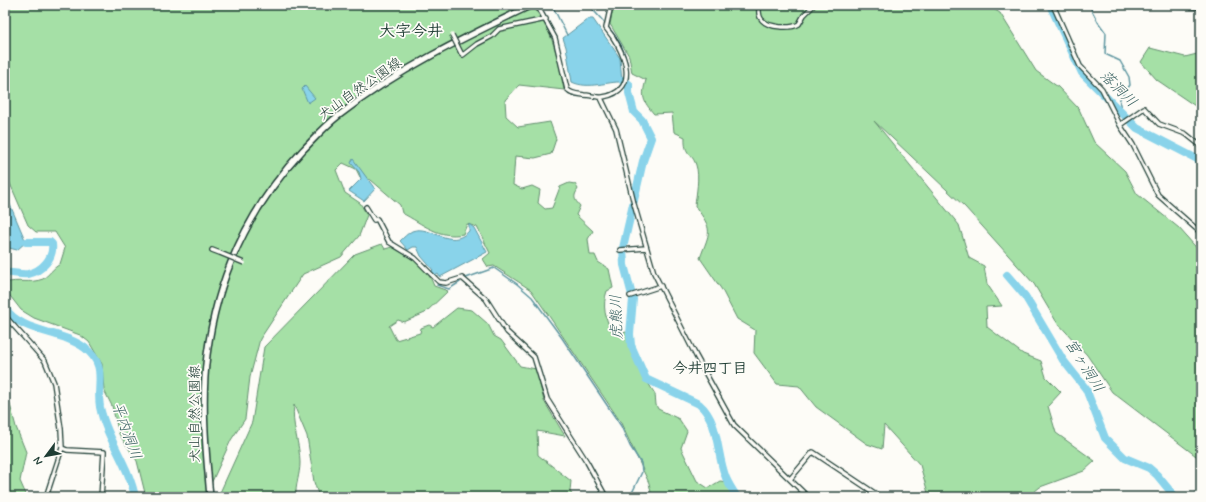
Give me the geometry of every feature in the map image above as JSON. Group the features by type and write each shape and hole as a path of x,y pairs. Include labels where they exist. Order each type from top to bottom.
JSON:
{"main road":[{"name":"犬山自然公園線","path":"210,497 204,400 207,354 212,325 219,297 235,251 248,225 267,194 290,164 322,130 356,103 412,67 452,44 532,5"},
{"path":"1176,5 1201,6"}],"street":[{"path":"537,5 555,38 567,89 572,93 601,98 619,90 626,80 625,62 621,50 606,27 612,5"},
{"path":"759,5 759,15 765,23 789,27 799,24 804,15 814,5"},
{"path":"1053,5 1080,66 1102,89 1120,126 1133,146 1158,196 1201,233"},
{"path":"452,35 463,55 477,44 492,36 499,29 546,19"},
{"path":"601,98 616,129 634,204 654,273 734,425 791,478 808,497"},
{"path":"1120,126 1144,108 1159,124 1186,134 1201,146"},
{"path":"366,207 374,220 376,219 389,242 415,258 439,282 446,283 462,278 486,299 508,332 530,352 537,365 547,399 606,497"},
{"path":"620,250 646,248"},
{"path":"212,250 244,263"},
{"path":"630,296 661,286"},
{"path":"5,316 45,361 50,370 58,403 62,448 46,497"},
{"path":"62,448 68,450 104,452 101,497"},
{"path":"791,478 813,452 876,494 878,497"}],"green space":[{"path":"5,5 531,5 545,24 554,44 564,90 519,85 505,100 506,116 518,127 550,122 556,139 551,154 535,158 515,156 513,185 522,189 532,186 540,190 538,203 545,209 552,208 560,187 569,183 575,184 578,189 575,194 575,198 576,202 580,206 576,215 593,231 588,239 590,255 595,255 598,262 609,269 613,288 607,291 605,296 605,312 610,328 613,333 628,332 630,343 642,373 655,394 658,409 679,419 687,431 681,448 697,481 708,488 720,481 727,482 736,497 652,497 649,483 620,421 531,290 494,266 488,267 483,259 490,253 477,227 467,224 463,234 454,235 431,230 402,213 400,205 371,180 360,177 356,169 343,163 336,170 345,193 360,203 367,215 359,236 341,257 303,274 260,339 250,377 245,419 231,440 205,497 146,497 137,461 119,434 112,406 104,390 102,364 89,342 80,335 34,318 21,310 7,292 5,283 15,281 33,281 45,278 60,264 65,248 55,232 36,232 28,225 5,172"},
{"path":"614,5 987,5 1000,13 1036,71 1058,87 1079,109 1094,142 1125,171 1137,194 1179,228 1201,253 1201,458 1200,459 1112,392 1087,355 1056,321 1034,284 965,207 874,121 959,225 969,258 984,266 987,284 1002,306 986,307 987,327 1023,354 1041,361 1046,377 1061,392 1048,406 1056,433 1095,461 1084,471 1040,487 1028,497 931,497 928,493 920,465 884,425 882,449 867,444 816,407 799,386 777,384 754,353 755,330 737,319 722,290 700,258 708,236 708,226 695,206 698,180 696,165 687,151 685,137 674,132 672,113 654,114 647,106 643,95 646,80 632,73 629,56 610,24"},
{"path":"1150,48 1185,57 1201,53 1201,110 1157,80 1141,62"},
{"path":"382,244 385,249 392,247 412,258 427,272 434,286 448,291 425,313 404,322 398,320 389,326 396,340 420,333 421,328 429,325 433,327 457,308 472,310 488,324 494,336 501,340 520,366 536,369 544,401 565,436 537,431 538,455 571,481 570,491 573,497 319,497 314,482 307,436 294,405 293,412 300,456 296,497 218,497 252,422 264,347 355,254"},
{"path":"5,386 16,427 26,452 20,481 27,497 5,497"}],"water":[{"path":"588,19 593,19 620,58 622,82 585,85 572,82 563,38"},
{"path":"305,86 315,98 308,103 302,89"},
{"path":"353,159 375,189 364,201 349,191 361,179 359,172 351,163"},
{"path":"5,193 26,242 17,250 5,247"},
{"path":"469,224 474,228 487,252 440,277 438,274 435,276 431,272 433,270 421,256 417,247 413,247 408,250 400,241 410,232 419,230 448,238 455,238 462,236 469,231"}],"waterway":[{"path":"552,5 567,35"},
{"path":"589,5 613,32 618,40 626,57 629,84"},
{"name":"落洞川","path":"1050,5 1082,73 1137,128 1201,161"},
{"path":"1089,5 1106,33 1105,54 1120,61 1129,77 1130,85 1120,98 1120,104 1124,114"},
{"name":"虎熊川","path":"623,81 629,84 629,93 634,112 642,120 651,138 643,161 623,248 624,265 633,299 630,334 631,345 646,379 699,404 706,411 711,420 717,439 726,478 737,497"},
{"name":"平内洞川","path":"5,273 28,274 38,270 49,259 52,249 52,244 50,242 26,242"},
{"path":"466,278 494,268 517,284 532,297 562,338 621,426 630,446 641,463 642,472 630,497"},
{"name":"宮ヶ洞川","path":"1007,275 1025,296 1063,360 1086,389 1105,438 1125,458 1149,468 1157,475 1175,497"},
{"path":"437,285 449,289 460,282"},
{"name":"平内洞川","path":"5,308 12,316 21,322 31,327 75,342 85,348 92,355 99,368 99,398 103,418 107,430 128,474 135,497"}],"district":[{"name":"大字今井","path":"411,31"},
{"name":"今井四丁目","path":"710,369"}]}
